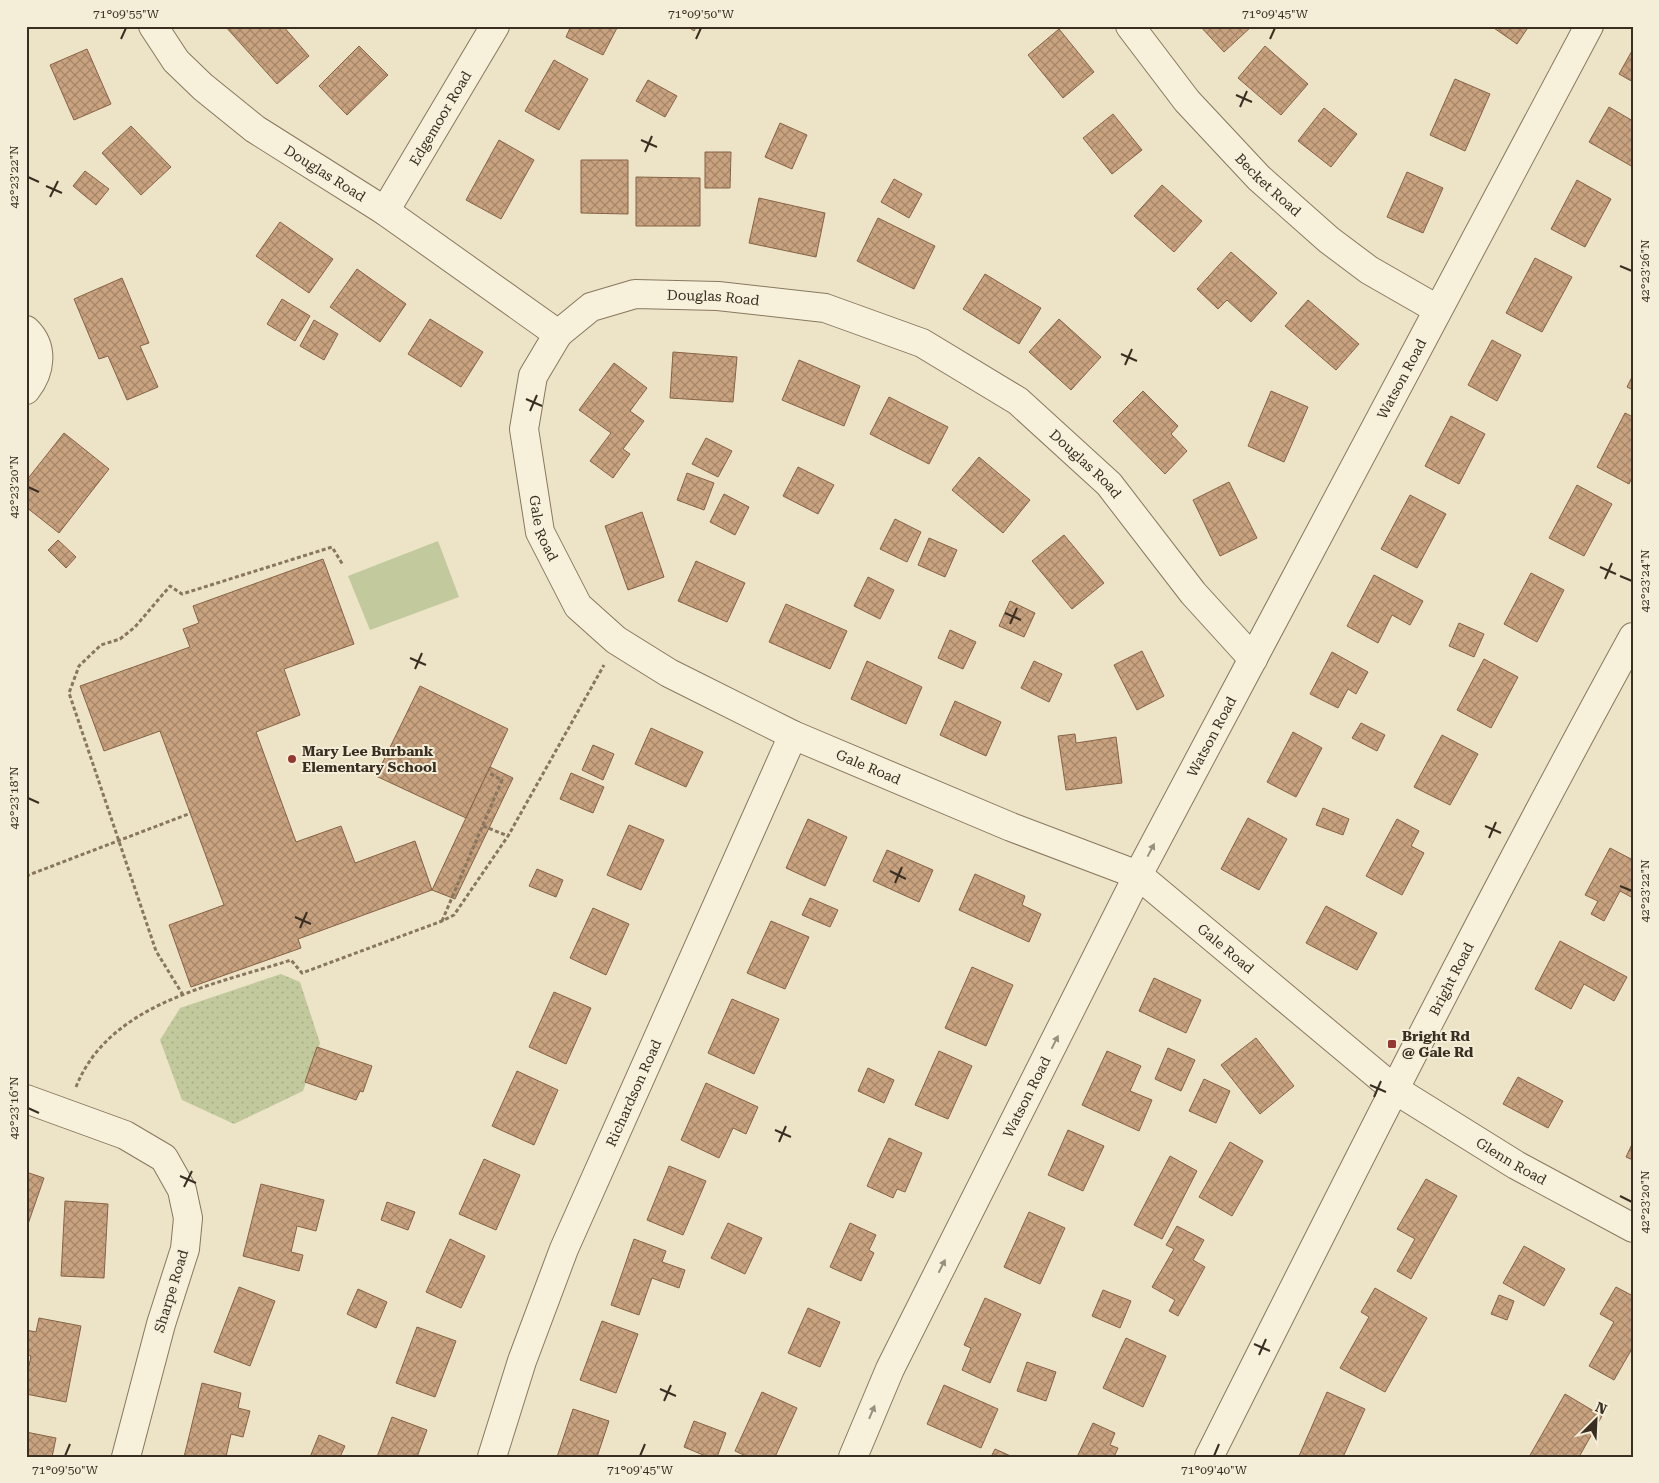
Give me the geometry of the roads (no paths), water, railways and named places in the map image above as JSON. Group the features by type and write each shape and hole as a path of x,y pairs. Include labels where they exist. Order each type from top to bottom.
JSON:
{"street":[{"name":"Douglas Road","path":"153,26 176,61 218,100 255,129 384,212 558,334 591,307 635,294 718,296 825,308 922,343 1018,401 1109,484 1193,593 1253,659"},
{"name":"Edgemoor Road","path":"384,212 495,26"},
{"name":"Becket Road","path":"1130,26 1186,101 1259,178 1329,240 1369,270 1437,309"},
{"name":"Watson Road","path":"852,1457 890,1369 1138,875 1589,26"},
{"path":"26,330 34,338 40,361 34,381 26,390"},
{"name":"Gale Road","path":"558,334 533,376 524,429 540,532 578,606 616,640 662,668 793,735 1011,827 1138,875 1394,1089"},
{"name":"Bright Road","path":"1209,1457 1394,1089 1532,822 1633,638"},
{"name":"Richardson Road","path":"492,1457 522,1361 564,1249 793,735"},
{"name":"Glenn Road","path":"1394,1089 1516,1165 1633,1228"},
{"name":"Sharpe Road","path":"26,1099 125,1134 164,1158 182,1190 188,1218 185,1249 161,1324 126,1457"}],"place":[{"name":"Mary Lee Burbank Elementary School","path":"292,759"},
{"name":"Bright Rd @ Gale Rd","path":"1392,1044"}]}
